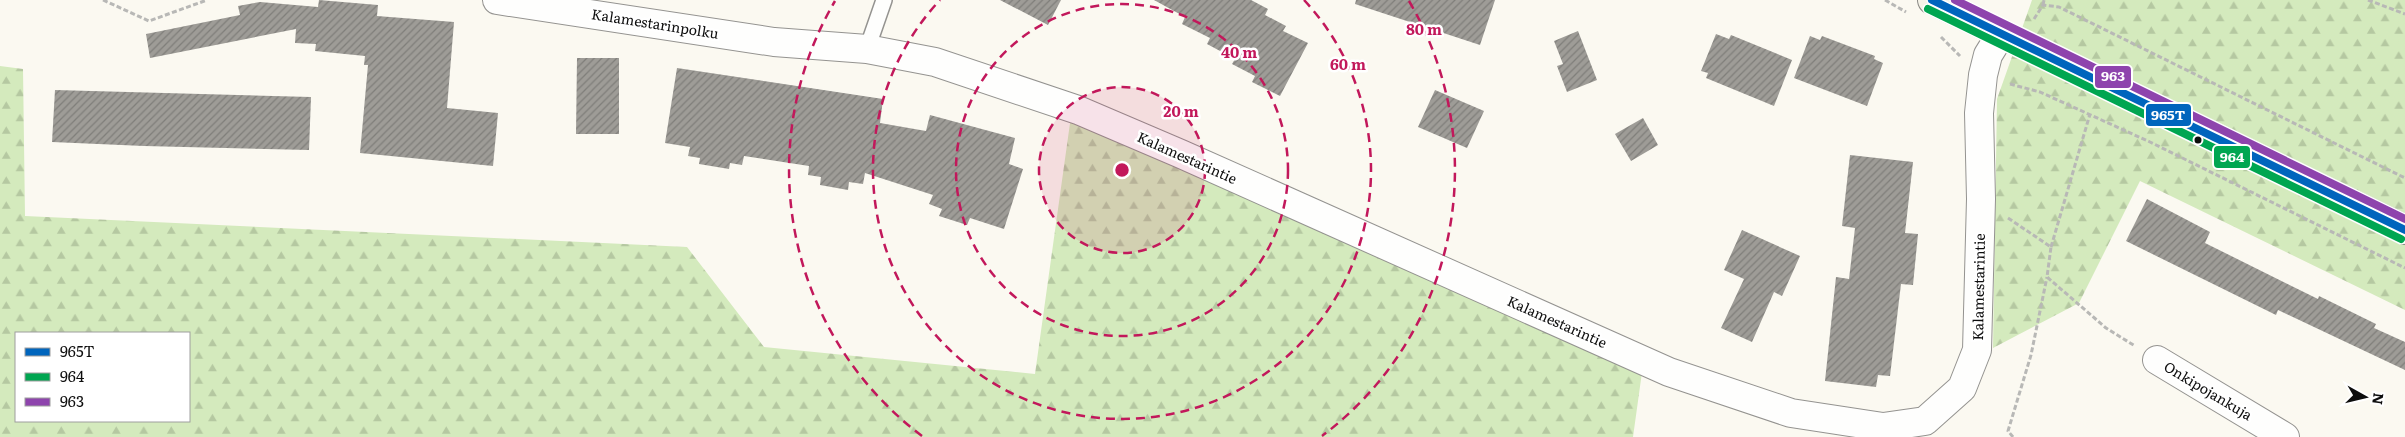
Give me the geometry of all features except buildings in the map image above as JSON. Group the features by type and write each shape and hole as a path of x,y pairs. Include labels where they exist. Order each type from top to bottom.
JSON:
{"street":[{"name":"Kalamestarinpolku","path":"497,0 774,42 814,44"},
{"path":"1932,0 2405,230"},
{"name":"Kalamestarintie","path":"814,44 867,49 936,62 1078,110 1181,154 1669,372 1791,413 1883,427 1925,421 1962,388 1977,350 1981,199 1979,113 1983,75 1988,55 2012,40"},
{"name":"Onkipojankuja","path":"2157,360 2285,437"}],"lane":[{"path":"867,49 884,0"}],"path":[{"path":"103,0 149,20 207,0"},
{"path":"2012,40 2044,6 2044,0"},
{"path":"2368,0 2405,14"},
{"path":"2044,6 2059,7 2405,178"},
{"path":"2007,83 2040,92 2090,114 2188,160 2405,268"},
{"path":"2013,437 2008,431 2031,355 2048,277 2051,247 2090,114"},
{"path":"1981,199 2051,247"},
{"path":"2048,277 2106,328 2157,360"}],"green space":[{"path":"2032,0 2405,0 2405,310 2140,181 2079,303 1993,348 1997,99"},
{"path":"0,66 23,69 25,216 687,247 764,347 1035,374 1071,116 1529,325 1643,365 1633,437 0,437"}],"transit line":[{"name":"965T","path":"1932,0 2405,230"},
{"name":"963","path":"1955,0 2405,219"},
{"name":"964","path":"1928,9 2401,239"}]}
